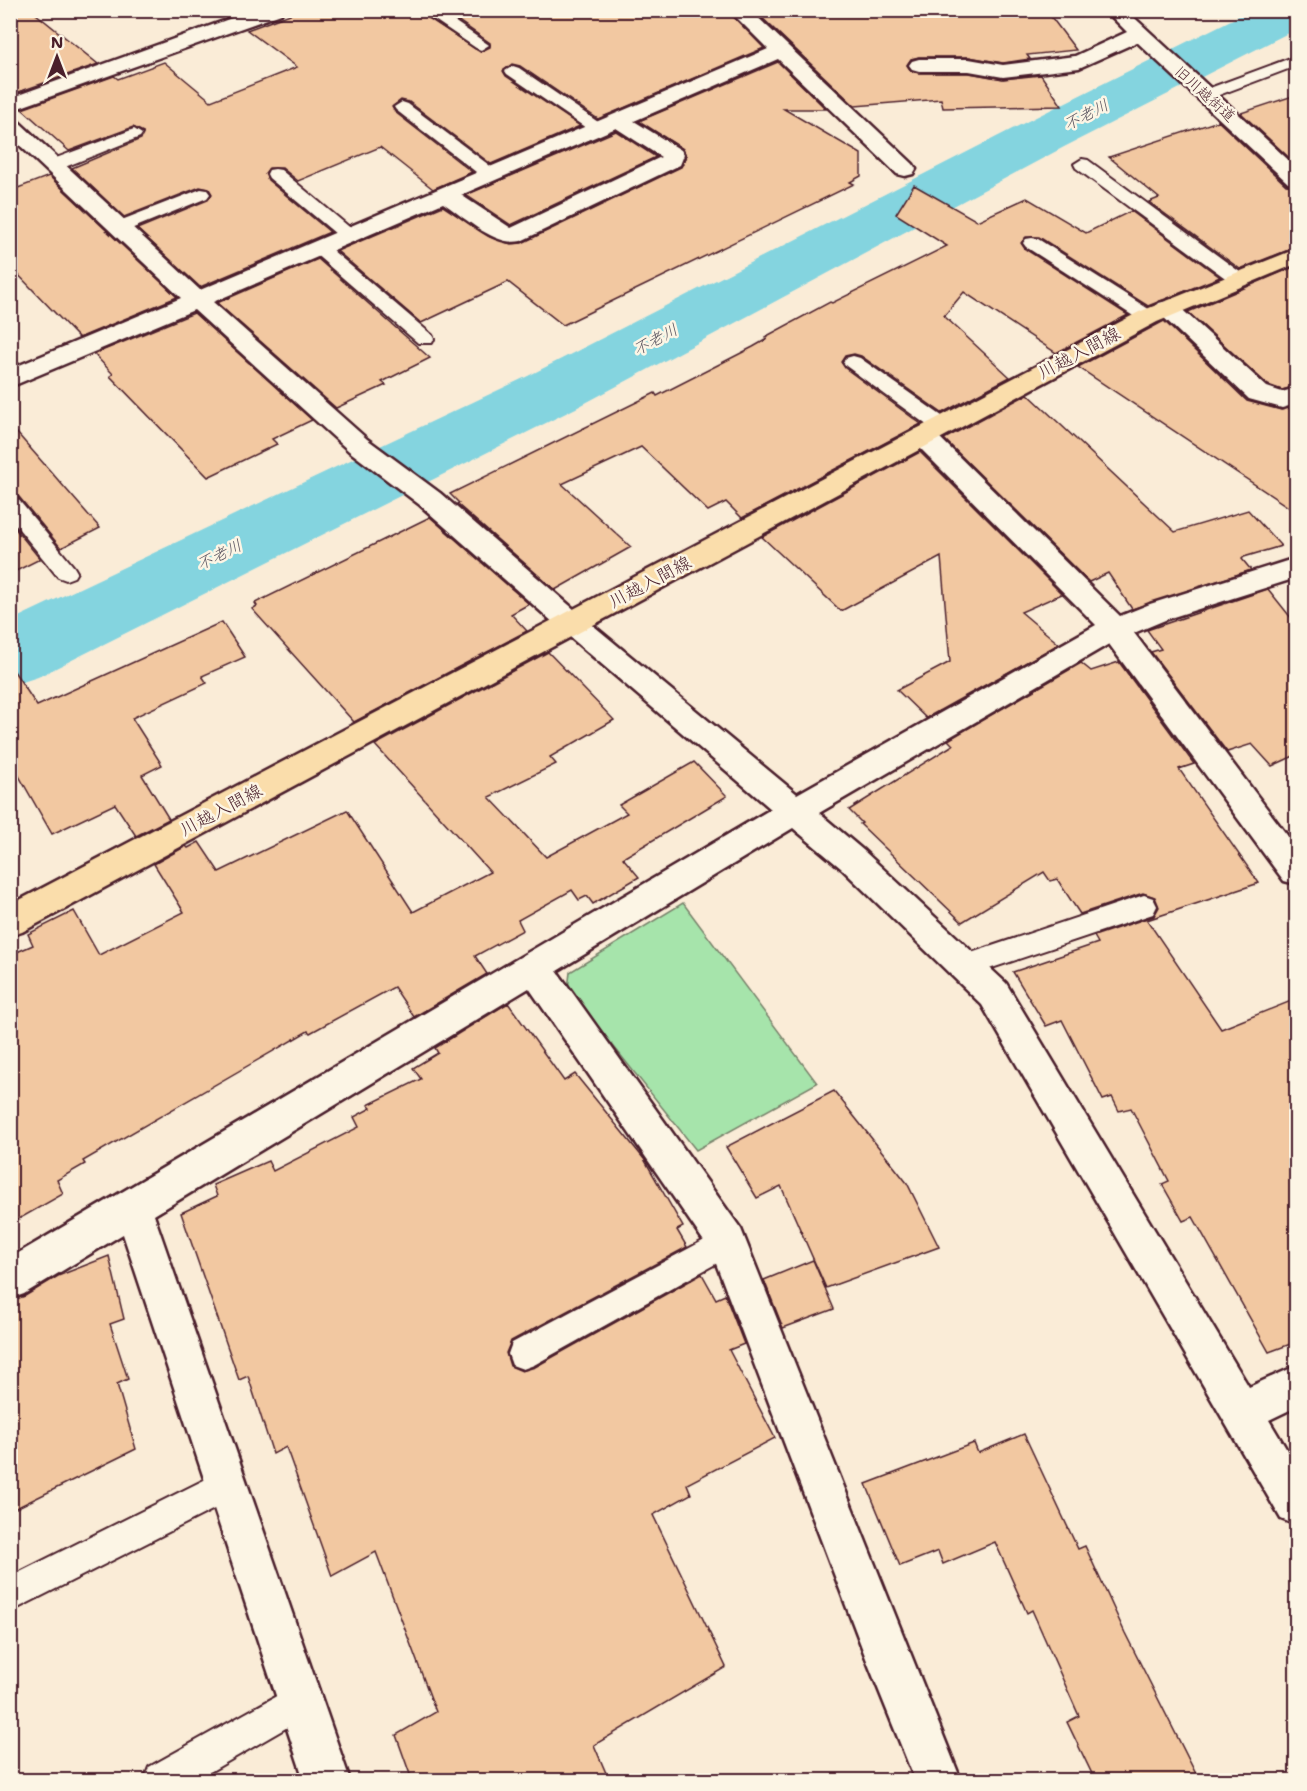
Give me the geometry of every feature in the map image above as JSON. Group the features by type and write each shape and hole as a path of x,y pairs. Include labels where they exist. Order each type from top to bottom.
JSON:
{"main road":[{"name":"川越入間線","path":"10,922 1157,312 1296,256"}],"street":[{"path":"10,105 274,10"},
{"path":"738,10 905,169"},
{"name":"旧川越街道","path":"1114,10 1296,178"},
{"path":"919,64 969,64 1003,71 1079,63 1139,34"},
{"path":"10,379 491,175 595,127 780,51"},
{"path":"446,194 507,236 513,236 672,160 673,155 617,119"},
{"path":"10,124 197,300 358,445 426,496 573,624 853,860 994,994 1296,1504"},
{"path":"1157,312 1258,393 1282,400 1296,396"},
{"path":"933,431 1115,628 1296,871"},
{"path":"10,1280 795,811 1115,628 1160,610 1296,568"},
{"path":"534,967 727,1242 882,1643 938,1780"},
{"path":"134,1208 298,1702 327,1780"},
{"path":"1242,1411 1296,1386"}],"lane":[{"path":"427,10 481,45"},
{"path":"1202,92 1296,61"},
{"path":"513,70 595,127"},
{"path":"402,107 491,175"},
{"path":"54,165 134,134"},
{"path":"1082,164 1238,279"},
{"path":"275,174 348,235"},
{"path":"120,227 201,194"},
{"path":"1032,243 1157,312"},
{"path":"320,248 425,339"},
{"path":"853,362 933,431"},
{"path":"10,503 66,572"},
{"path":"965,966 1144,906"},
{"path":"523,1354 727,1242"},
{"path":"10,1595 226,1485"},
{"path":"162,1780 298,1702"}],"green space":[{"path":"683,903 817,1083 696,1150 568,989 570,972"}],"building":[{"path":"10,10 31,10 98,64 10,95"},
{"path":"301,10 402,10 409,15 418,11 480,52 490,47 490,43 443,10 727,10 764,48 598,119 520,66 512,64 503,71 506,76 580,126 491,164 409,102 401,100 392,107 395,112 472,172 433,189 380,147 298,181 282,168 269,168 265,173 268,180 330,232 200,287 137,229 208,200 212,194 209,189 200,187 124,217 72,168 141,139 143,132 133,127 69,151 22,109 114,76 118,79 164,62 211,101 297,67 247,30"},
{"path":"754,10 1046,10 1076,50 1027,55 1030,59 1003,63 969,57 919,57 911,59 907,65 911,71 919,73 969,73 1003,79 1041,75 1062,106 943,108 941,99 855,106"},
{"path":"778,62 826,109 784,109 861,154 861,176 850,182 854,184 563,325 508,282 421,323 337,251 443,206 490,237 511,244 522,243 681,167 686,156 683,149 639,121"},
{"path":"1296,95 1296,164 1241,113"},
{"path":"1218,121 1286,185 1296,186 1296,247 1240,269 1149,202 1159,198 1109,157"},
{"path":"616,131 656,157 511,225 466,195"},
{"path":"49,176 177,297 79,338 10,266 10,191"},
{"path":"914,185 977,221 1027,198 1086,233 1131,211 1220,277 1148,306 1039,237 1026,237 1021,243 1025,249 1128,315 1056,353 964,292 944,316 1010,377 942,413 861,356 854,354 845,356 841,362 845,368 921,424 742,518 726,502 708,511 641,447 562,484 631,547 555,590 457,504 459,503 450,494 655,393 657,396 753,347 767,339 765,337 830,302 947,246 896,214"},
{"path":"318,259 430,358 382,382 386,385 336,408 217,303"},
{"path":"1296,266 1296,386 1282,390 1268,385 1188,312"},
{"path":"194,313 312,420 272,439 277,444 208,477 110,376 113,374 94,354"},
{"path":"1164,321 1247,401 1281,410 1296,406 1296,512 1078,367"},
{"path":"1028,394 1175,532 1248,510 1281,546 1244,557 1242,559 1251,570 1132,609 1108,573 1089,582 944,439"},
{"path":"10,425 100,528 61,548 19,497 10,494"},
{"path":"920,452 1062,594 1021,612 1059,644 926,718 897,690 950,662 941,557 841,611 762,537"},
{"path":"430,517 529,604 511,614 527,631 354,722 252,609 257,606 255,603"},
{"path":"10,522 40,559 10,574"},
{"path":"1268,589 1296,624 1296,755 1272,766 1252,744 1227,752 1151,652 1161,649 1147,630"},
{"path":"222,622 245,657 202,676 207,683 132,718 162,765 142,775 169,819 136,836 115,804 52,834 10,760 10,665 37,706"},
{"path":"548,652 614,720 550,757 556,764 489,797 546,857 627,813 619,805 694,762 727,796 623,858 639,877 593,904 587,896 579,900 572,890 518,920 523,930 475,956 487,974 414,1017 394,987 310,1033 308,1031 83,1161 85,1164 57,1180 63,1194 10,1224 10,955 33,945 28,934 74,911 99,955 184,912 154,864 186,846 188,848 199,842 219,872 347,810 413,912 490,872 375,745"},
{"path":"1119,662 1194,764 1179,769 1259,883 1147,920 1221,1029 1296,999 1296,1342 1269,1352 1193,1217 1183,1221 1162,1184 1169,1181 1131,1108 1119,1111 1112,1097 1103,1100 1062,1020 1046,1026 1013,972 1098,943 1094,936 1154,916 1159,907 1155,897 1143,893 1080,914 1057,879 1050,881 1044,872 962,922 860,824 862,823 849,810 953,745 948,740 1081,663 1091,671"},
{"path":"508,1003 564,1081 575,1074 644,1159 683,1227 677,1230 687,1247 511,1341 506,1353 510,1366 522,1371 535,1367 702,1274 716,1299 725,1295 744,1344 729,1350 775,1438 687,1484 691,1494 653,1515 726,1667 594,1745 609,1780 412,1780 396,1735 436,1712 376,1552 332,1576 286,1447 273,1454 248,1376 239,1380 181,1213 217,1196 213,1185 268,1161 273,1171 359,1127 354,1117 371,1108 368,1105 421,1079 413,1068 438,1053 435,1048"},
{"path":"834,1091 907,1183 939,1247 826,1288 781,1186 757,1198 726,1147"},
{"path":"109,1256 124,1319 110,1324 128,1379 117,1384 136,1449 10,1511 10,1301 25,1296 58,1276"},
{"path":"813,1260 834,1309 783,1328 764,1280"},
{"path":"1024,1434 1078,1549 1085,1546 1125,1633 1199,1780 1095,1780 1067,1722 1079,1716 1032,1610 1027,1613 995,1542 943,1564 938,1551 900,1566 866,1484 974,1443 978,1453"}],"waterway":[{"name":"不老川","path":"10,656 552,392 1044,135 1293,10"}]}
